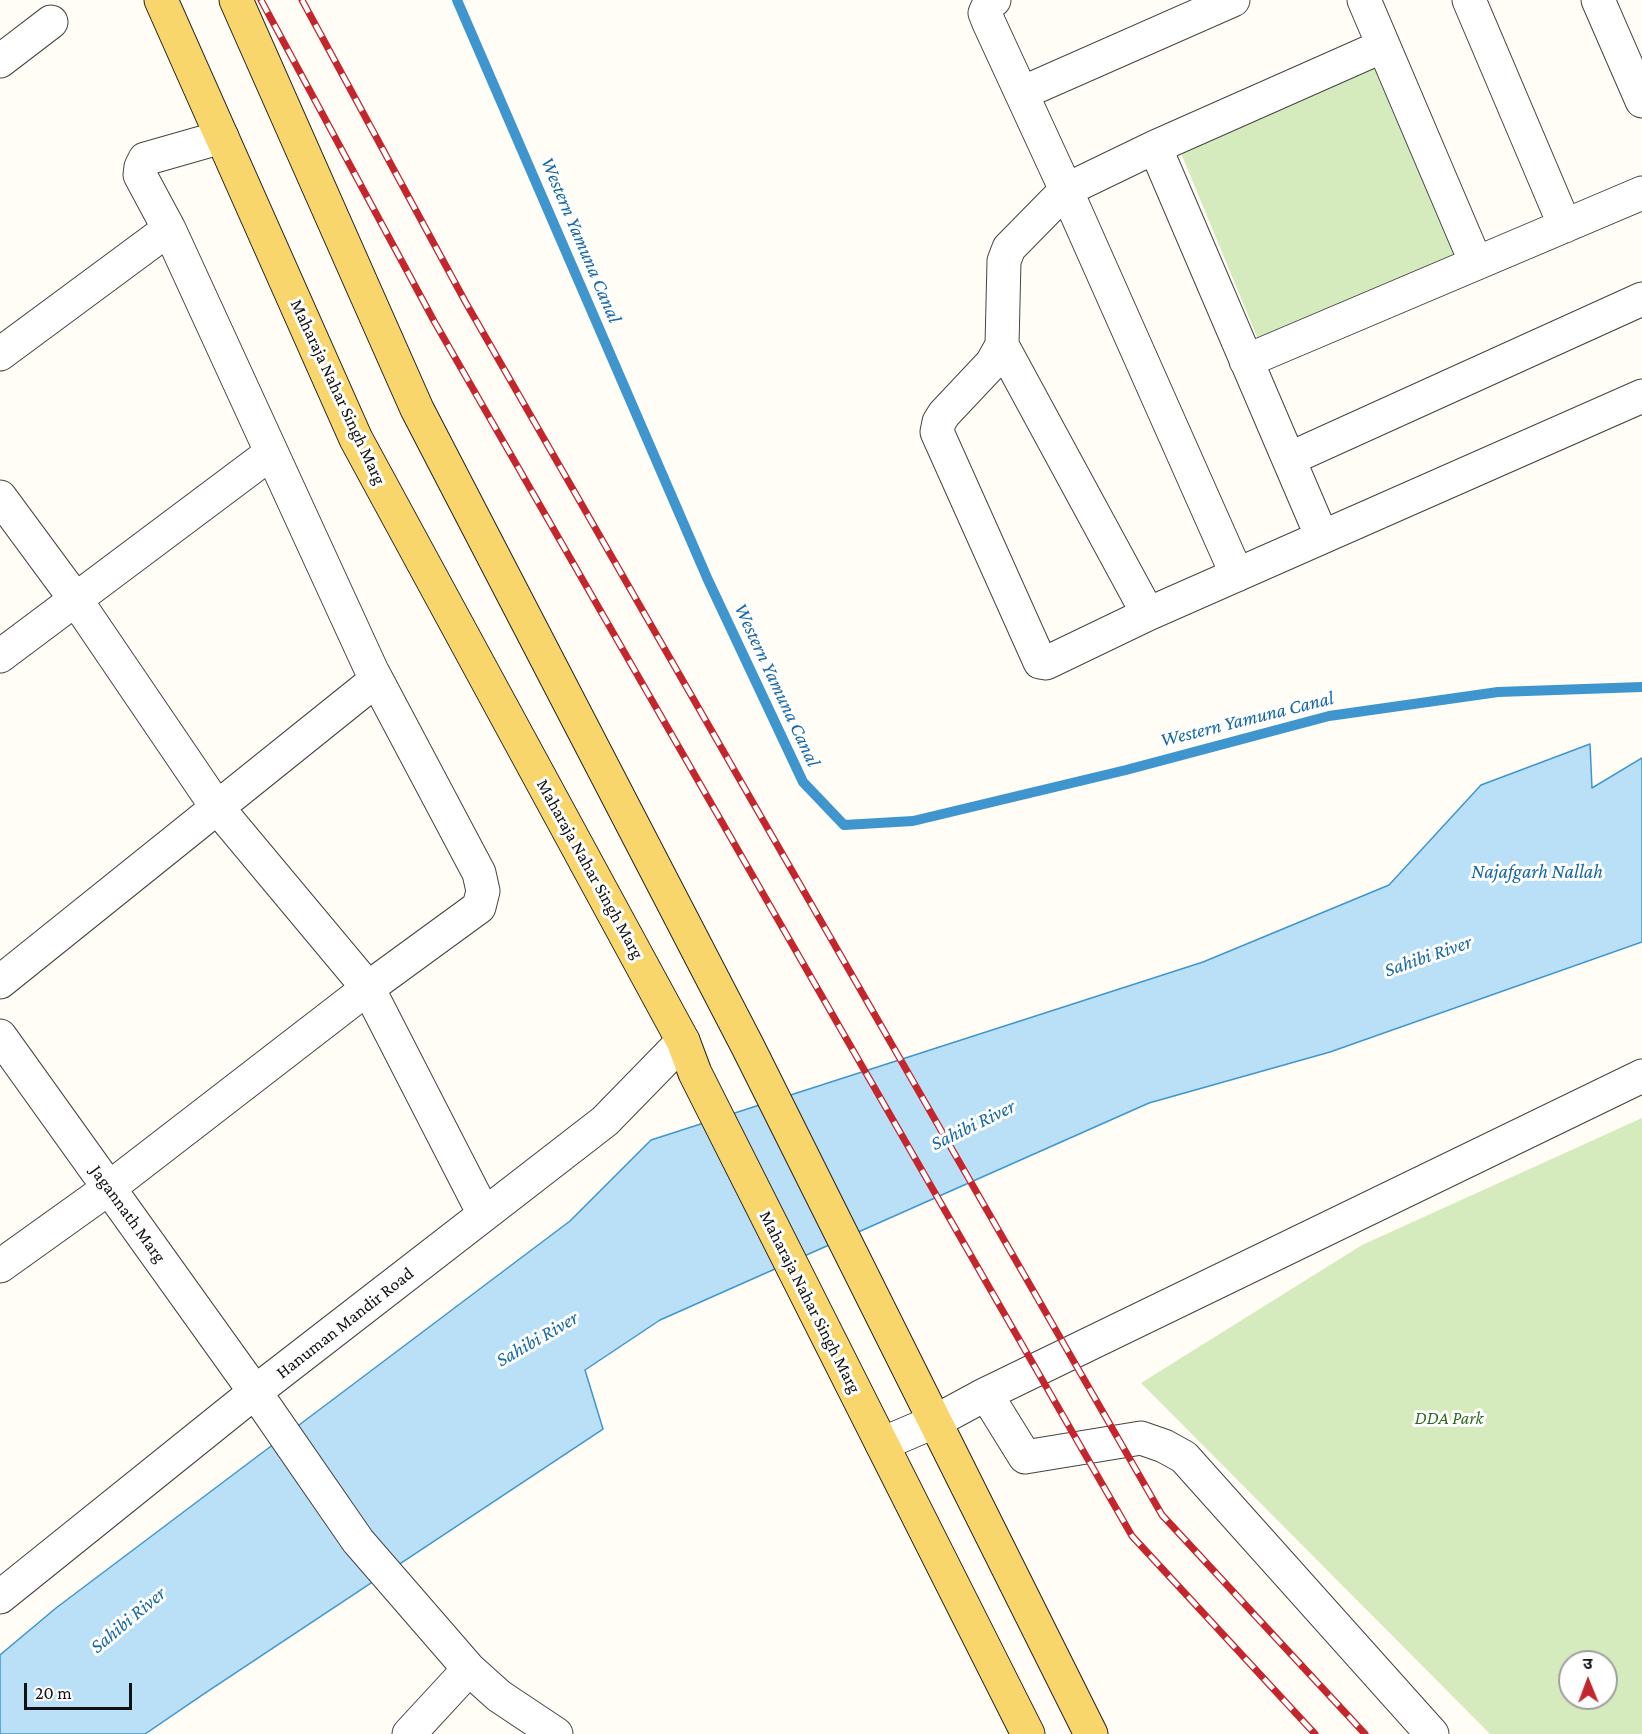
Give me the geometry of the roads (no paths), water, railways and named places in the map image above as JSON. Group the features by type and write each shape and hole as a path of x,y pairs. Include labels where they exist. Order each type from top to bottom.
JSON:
{"main road":[{"name":"Maharaja Nahar Singh Marg","path":"161,0 356,439 684,1041 695,1073 1028,1734"},
{"path":"236,0 417,410 748,1047 1091,1734"}],"street":[{"path":"994,0 990,2 985,13 1237,575"},
{"path":"1022,93 1233,0"},
{"path":"1364,0 1476,263"},
{"path":"1469,0 1565,226"},
{"path":"1598,0 1642,101"},
{"path":"0,61 51,22"},
{"path":"1383,46 1155,147 1066,190 1017,237 1009,248 1004,261 1002,345 992,363 944,414 937,432 1040,662 1046,663 1148,614 1642,396"},
{"path":"0,982 376,680 169,229 140,175 145,159 222,137"},
{"path":"1155,147 1322,537"},
{"path":"1246,361 1642,193"},
{"path":"0,354 169,229"},
{"path":"1289,459 1642,299"},
{"path":"1002,345 1148,614"},
{"path":"0,656 271,453"},
{"path":"0,497 76,600 216,807 368,988 484,1214"},
{"path":"0,1266 109,1188 368,988 479,907 483,891 479,873 373,673"},
{"name":"Jagannath Marg","path":"0,1036 255,1392 358,1541 469,1669 500,1696 556,1734"},
{"name":"Hanuman Mandir Road","path":"0,1597 255,1392 605,1121 684,1041"},
{"path":"882,1443 936,1421 987,1394 1642,1077"},
{"path":"987,1394 1025,1457 1141,1438 1164,1446 1184,1457 1432,1734"},
{"path":"409,1734 469,1669"}],"water":[{"name":"Najafgarh Nallah","path":"1590,744 1592,788 1642,758 1642,942 1330,1052 1149,1103 660,1320 585,1370 603,1429 145,1734 0,1734 0,1655 56,1608 570,1221 651,1140 1203,962 1389,885 1481,785"}],"waterway":[{"name":"Western Yamuna Canal","path":"457,0 708,580 803,782 844,825 913,821 1126,770 1329,716 1498,692 1642,687"}],"railway":[{"path":"261,0 434,321 1132,1536 1315,1734"},
{"path":"302,0 466,303 1162,1515 1365,1734"}],"water label":[{"name":"Sahibi River","path":"1428,956"},
{"name":"Sahibi River","path":"973,1125"},
{"name":"Sahibi River","path":"537,1339"},
{"name":"Sahibi River","path":"128,1620"}],"park label":[{"name":"DDA Park","path":"1449,1418"}]}
